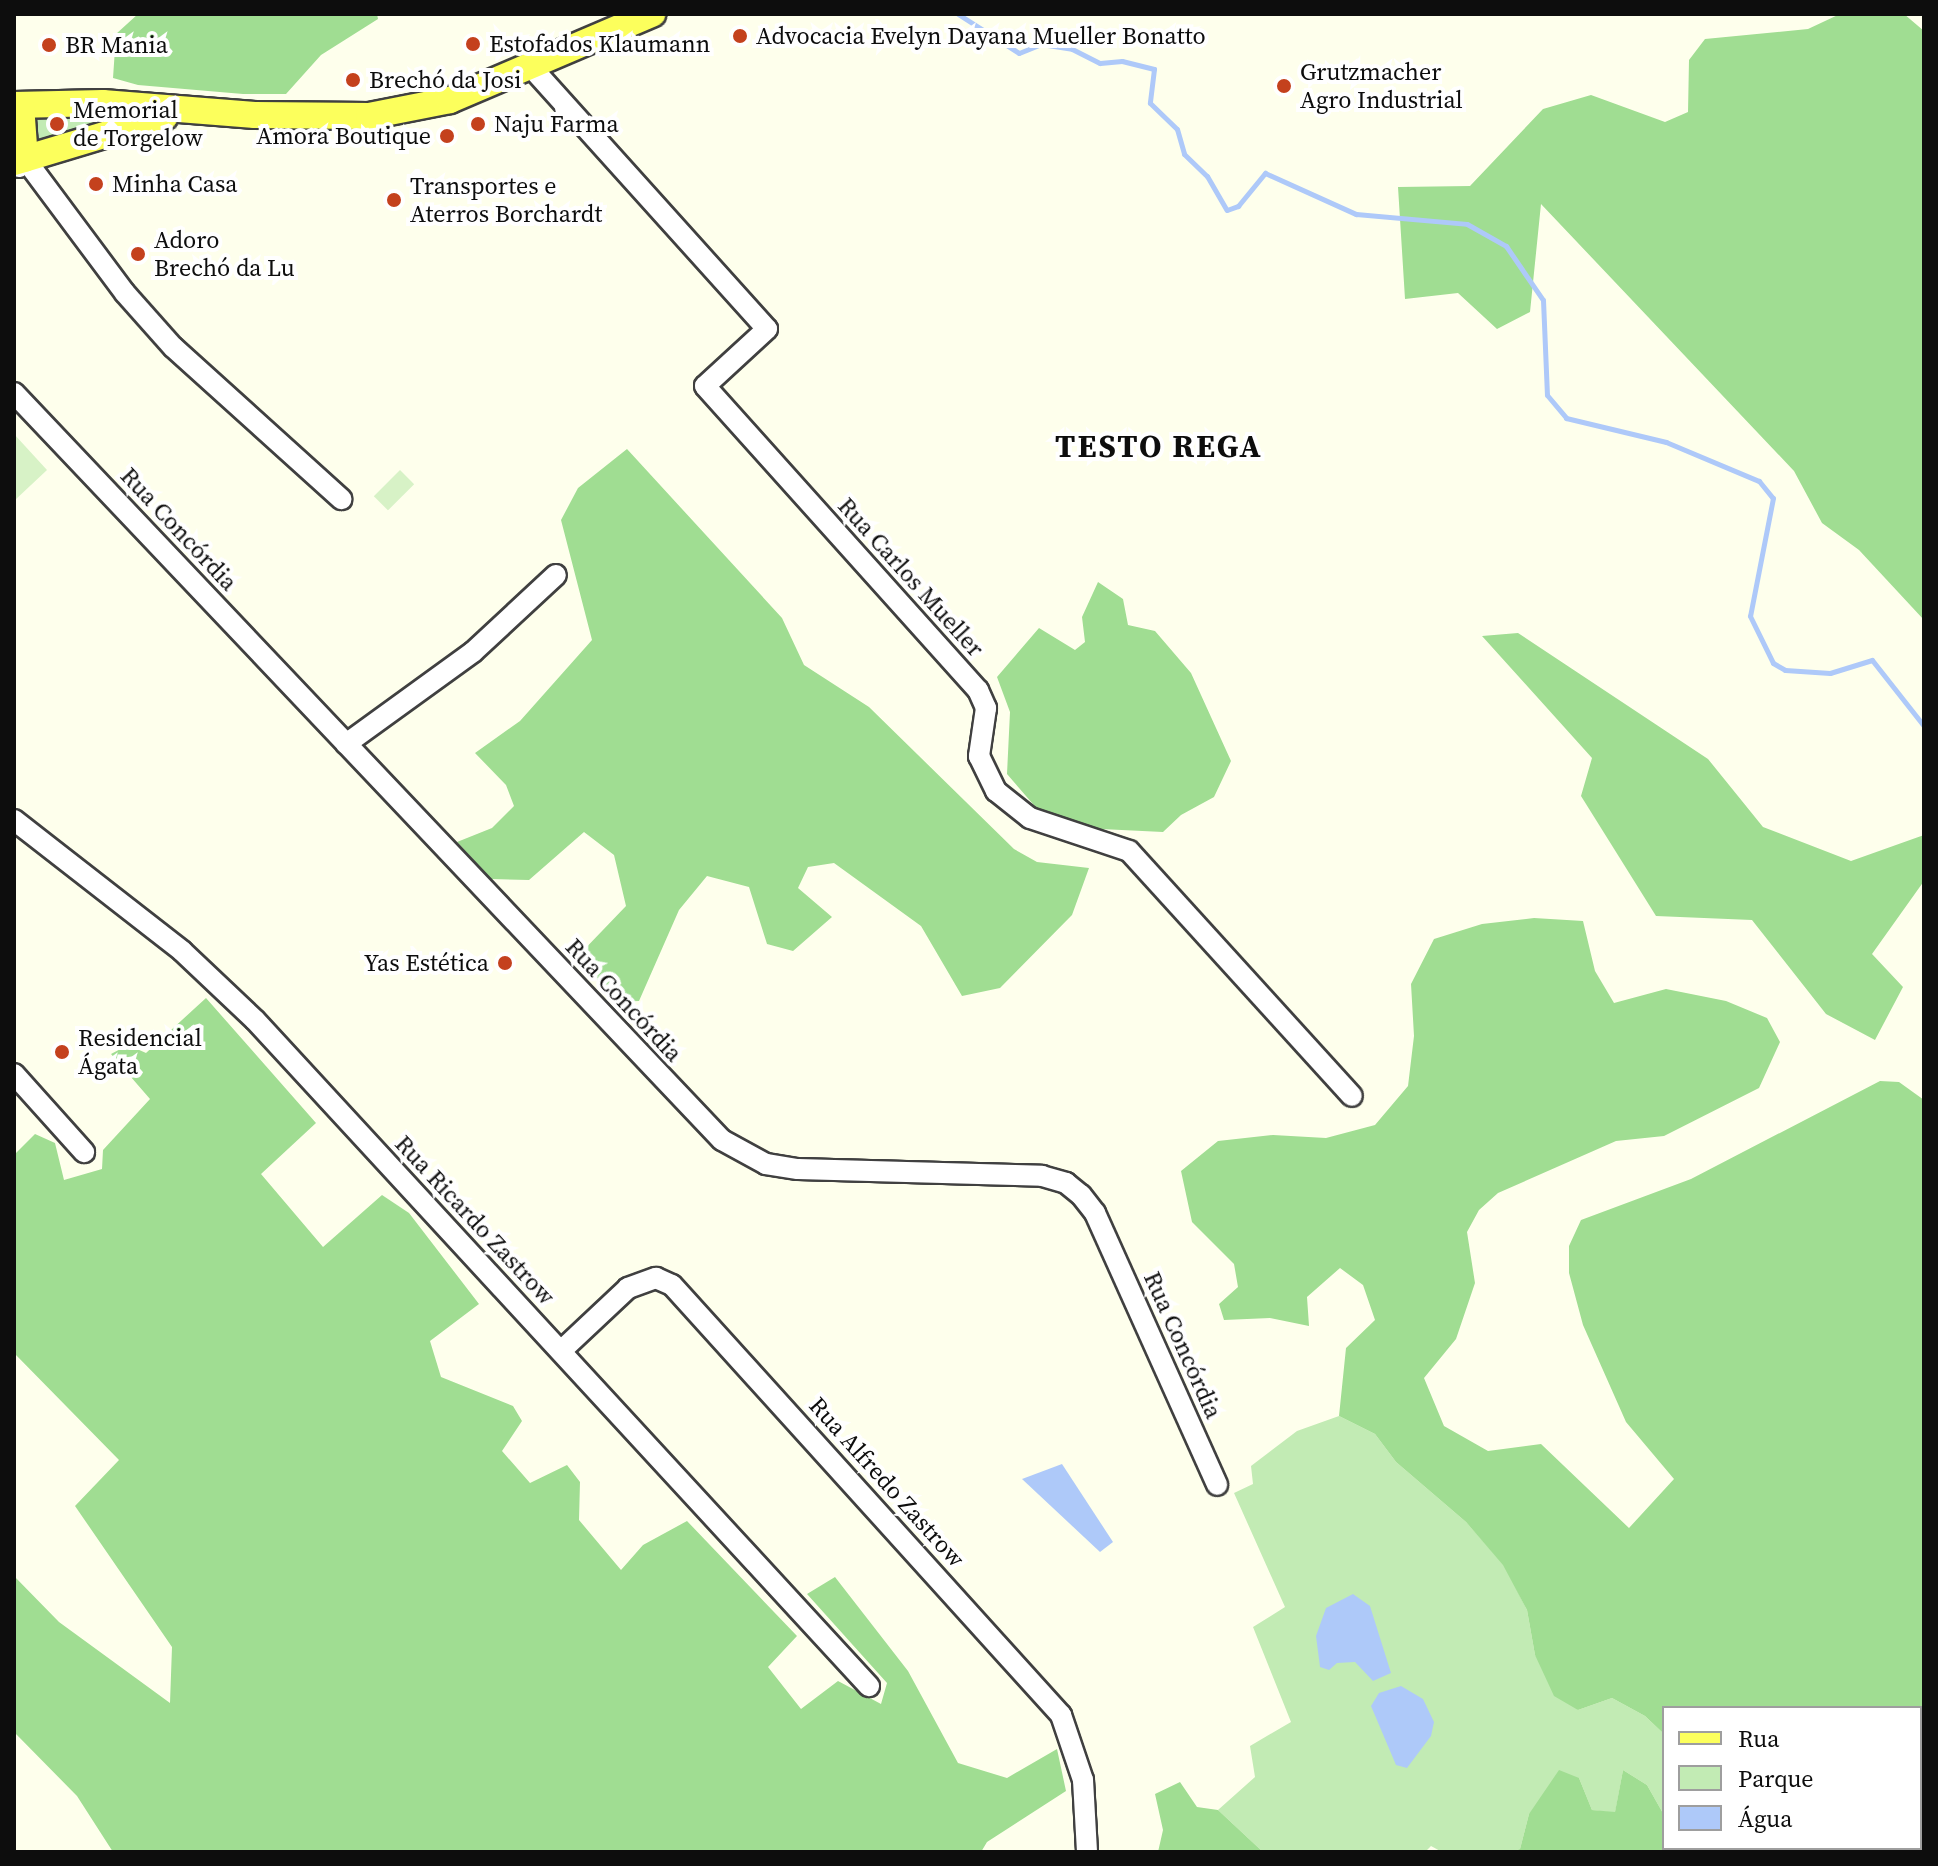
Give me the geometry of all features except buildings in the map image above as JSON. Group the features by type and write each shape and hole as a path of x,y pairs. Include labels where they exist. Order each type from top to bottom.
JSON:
{"main road":[{"path":"196,111 129,124 18,165 17,105 103,103 196,111 369,116 450,100 532,68 652,14"}],"street":[{"name":"Rua Carlos Mueller","path":"532,68 767,329 705,386 978,690 986,708 979,756 996,791 1030,818 1129,851 1352,1096"},
{"path":"18,165 146,319 341,499"},
{"name":"Rua Concórdia","path":"14,393 701,1120 740,1153 798,1169 1042,1176 1066,1183 1081,1195 1095,1213 1217,1485"},
{"path":"346,744 473,652 556,575"},
{"name":"Rua Ricardo Zastrow","path":"14,820 218,983 869,1686"},
{"path":"14,1074 84,1152"},
{"name":"Rua Alfredo Zastrow","path":"561,1351 628,1288 656,1278 672,1285 1061,1715 1083,1780 1087,1852"}],"green space":[{"path":"138,14 377,14 378,19 321,55 286,94 243,94 138,85 113,78 116,34"},
{"path":"1840,14 1904,14 1924,31 1924,620 1859,550 1822,523 1794,471 1541,204 1530,312 1497,329 1458,293 1405,299 1398,187 1470,186 1543,109 1591,95 1665,122 1688,112 1689,60 1705,39 1808,29"},
{"path":"99,110 126,118 38,143 33,112"},
{"path":"14,434 47,470 14,501"},
{"path":"627,449 782,618 804,665 869,707 1014,849 1037,862 1089,868 1072,915 1000,988 962,996 921,926 834,863 808,867 798,888 832,917 793,951 767,944 749,887 707,876 679,910 639,1001 614,1002 578,956 626,906 614,855 584,832 529,880 491,879 457,842 492,828 514,806 506,785 475,753 520,721 592,640 561,520 578,488"},
{"path":"400,470 414,484 388,510 374,496"},
{"path":"1098,582 1123,599 1128,625 1155,631 1191,673 1231,761 1214,797 1181,815 1163,832 1101,829 1039,811 1007,774 1010,712 997,677 1039,628 1075,650 1085,642 1082,617"},
{"path":"1518,633 1708,759 1763,827 1851,861 1924,835 1924,881 1872,954 1903,987 1875,1040 1826,1014 1752,920 1656,916 1581,796 1592,758 1482,636"},
{"path":"1534,918 1583,921 1595,971 1614,1003 1666,989 1726,1001 1767,1018 1780,1042 1759,1088 1664,1136 1616,1141 1498,1193 1479,1210 1467,1232 1475,1283 1456,1339 1424,1378 1444,1426 1488,1451 1541,1444 1629,1528 1674,1479 1626,1422 1583,1325 1569,1273 1569,1246 1581,1220 1691,1179 1880,1081 1899,1082 1924,1100 1924,1780 1922,1706 1662,1706 1662,1732 1645,1716 1612,1698 1578,1710 1554,1696 1535,1655 1527,1610 1503,1565 1466,1522 1396,1462 1375,1434 1339,1416 1346,1348 1375,1320 1363,1285 1340,1268 1307,1297 1309,1326 1270,1318 1224,1320 1219,1304 1238,1287 1234,1264 1192,1222 1181,1171 1218,1141 1273,1135 1326,1138 1375,1125 1408,1086 1414,1036 1411,984 1434,939 1482,924"},
{"path":"206,998 316,1123 261,1174 323,1247 382,1195 409,1213 479,1304 430,1341 441,1377 513,1406 522,1421 502,1451 530,1483 567,1465 580,1482 579,1520 621,1570 643,1545 687,1521 797,1636 768,1667 801,1709 838,1681 881,1704 887,1683 807,1594 835,1577 908,1671 958,1763 1007,1778 1057,1749 1066,1791 987,1842 981,1852 113,1852 77,1796 14,1732 14,1576 59,1622 170,1703 172,1647 75,1506 119,1460 14,1353 14,1155 35,1134 55,1143 64,1180 102,1169 103,1150 150,1099 111,1054 128,1045 146,1053"},
{"path":"1339,1416 1375,1434 1396,1462 1466,1522 1504,1565 1527,1610 1535,1655 1578,1710 1612,1698 1645,1716 1662,1732 1662,1811 1647,1785 1623,1770 1615,1813 1592,1810 1579,1778 1529,1814 1520,1849 1510,1852 1442,1852 1431,1846 1425,1852 1263,1852 1218,1810 1255,1777 1250,1746 1291,1722 1253,1627 1285,1607 1234,1493 1253,1484 1251,1466 1297,1431"},
{"path":"1559,1770 1579,1778 1592,1810 1615,1812 1623,1770 1647,1785 1662,1811 1662,1850 1674,1852 1510,1852 1520,1849 1529,1814"},
{"path":"1180,1782 1197,1807 1218,1810 1263,1852 1158,1852 1163,1830 1155,1794"},
{"path":"1922,1834 1924,1852 1836,1850 1922,1850"},
{"path":"1674,1850 1748,1850 1748,1852"}],"water":[{"path":"1062,1464 1113,1542 1100,1552 1022,1479"},
{"path":"1353,1594 1370,1606 1391,1673 1373,1681 1355,1662 1337,1663 1329,1670 1320,1667 1316,1636 1326,1608"},
{"path":"1401,1686 1423,1699 1434,1722 1431,1736 1407,1768 1396,1765 1371,1706 1379,1693"}],"waterway":[{"path":"958,14 1019,53 1041,44 1072,49 1100,63 1122,61 1154,69 1150,103 1177,129 1184,154 1207,176 1227,210 1238,206 1265,173 1356,214 1467,224 1506,246 1543,300 1547,395 1566,418 1666,442 1759,481 1773,498 1750,616 1773,663 1785,670 1830,673 1872,660 1924,726"}],"place":[{"name":"Advocacia Evelyn Dayana Mueller Bonatto","path":"740,36"},
{"name":"Estofados Klaumann","path":"473,44"},
{"name":"BR Mania","path":"49,45"},
{"name":"Brechó da Josi","path":"353,80"},
{"name":"Grutzmacher Agro Industrial","path":"1284,86"},
{"name":"Memorial de Torgelow","path":"57,124"},
{"name":"Naju Farma","path":"478,124"},
{"name":"Amora Boutique","path":"447,136"},
{"name":"Minha Casa","path":"96,184"},
{"name":"Transportes e Aterros Borchardt","path":"394,200"},
{"name":"Adoro Brechó da Lu","path":"138,254"},
{"name":"Yas Estética","path":"505,963"},
{"name":"Residencial Ágata","path":"62,1052"}],"district":[{"name":"TESTO REGA","path":"1159,446"}]}
